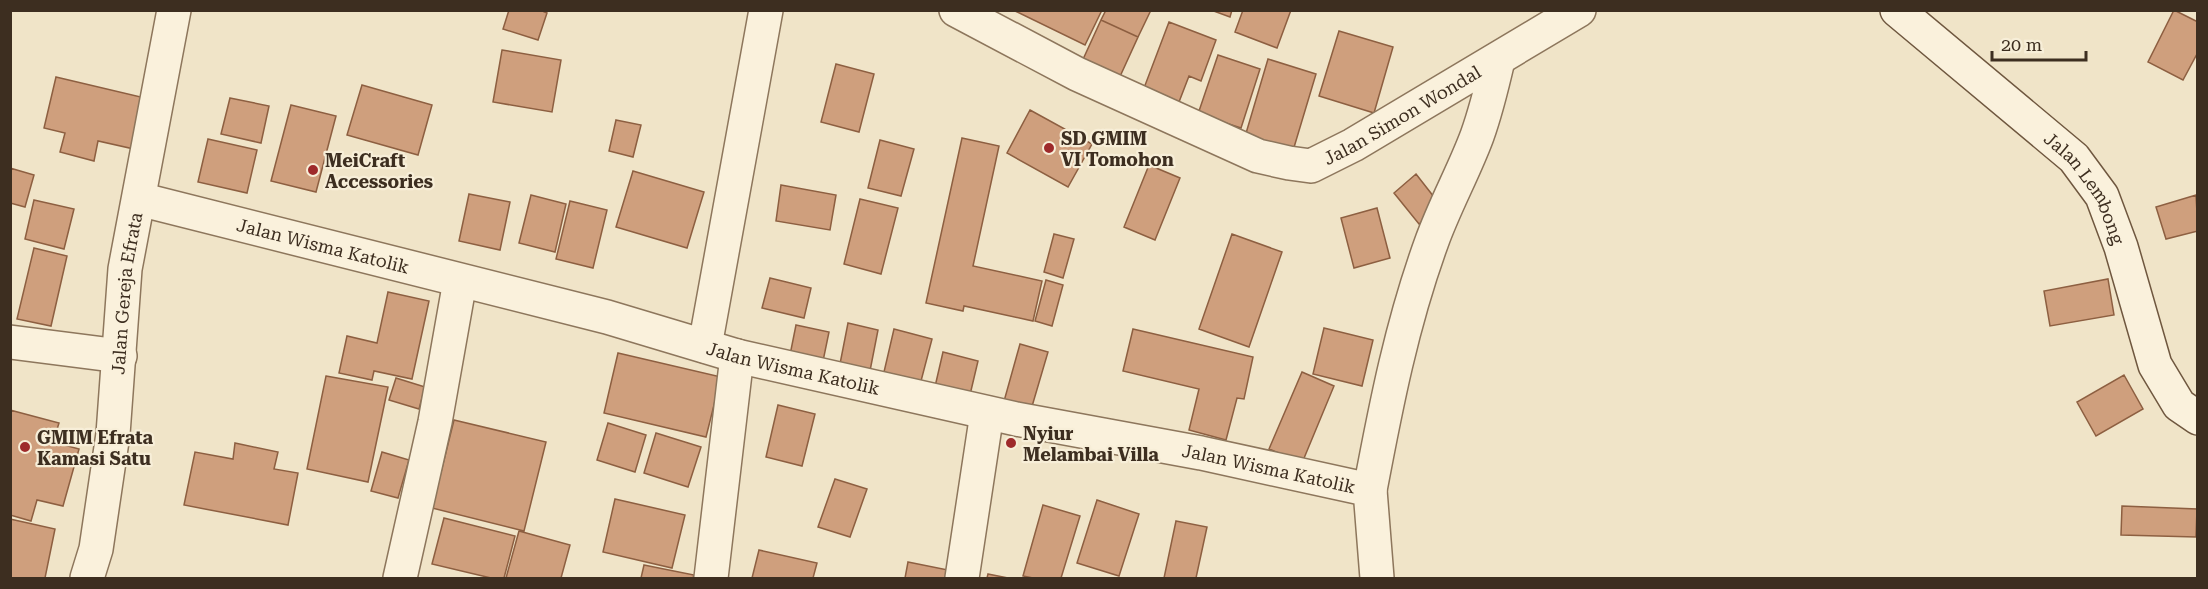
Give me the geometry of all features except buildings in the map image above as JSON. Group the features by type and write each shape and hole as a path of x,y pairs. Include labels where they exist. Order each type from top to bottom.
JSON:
{"street":[{"name":"Jalan Gereja Efrata","path":"87,579 96,549 113,434 125,269 174,10"},
{"path":"705,346 766,10"},
{"name":"Jalan Simon Wondal","path":"956,10 1077,74 1258,156 1311,166 1353,146 1579,10"},
{"name":"Jalan Lembong","path":"1896,10 2074,158 2102,196 2121,247 2155,365 2179,405 2198,418"},
{"path":"1370,490 1393,368 1411,303 1440,220 1476,138 1498,60"},
{"name":"Jalan Wisma Katolik","path":"139,199 607,317 737,356 987,413 1201,453 1370,490 1377,579"},
{"path":"400,579 435,422 460,281"},
{"path":"10,342 120,356"},
{"path":"711,579 737,356"},
{"path":"962,579 987,413"}],"place":[{"name":"SD GMIM VI Tomohon","path":"1049,148"},
{"name":"MeiCraft Accessories","path":"313,170"},
{"name":"Nyiur Melambai Villa","path":"1011,443"},
{"name":"GMIM Efrata Kamasi Satu","path":"25,447"}]}
